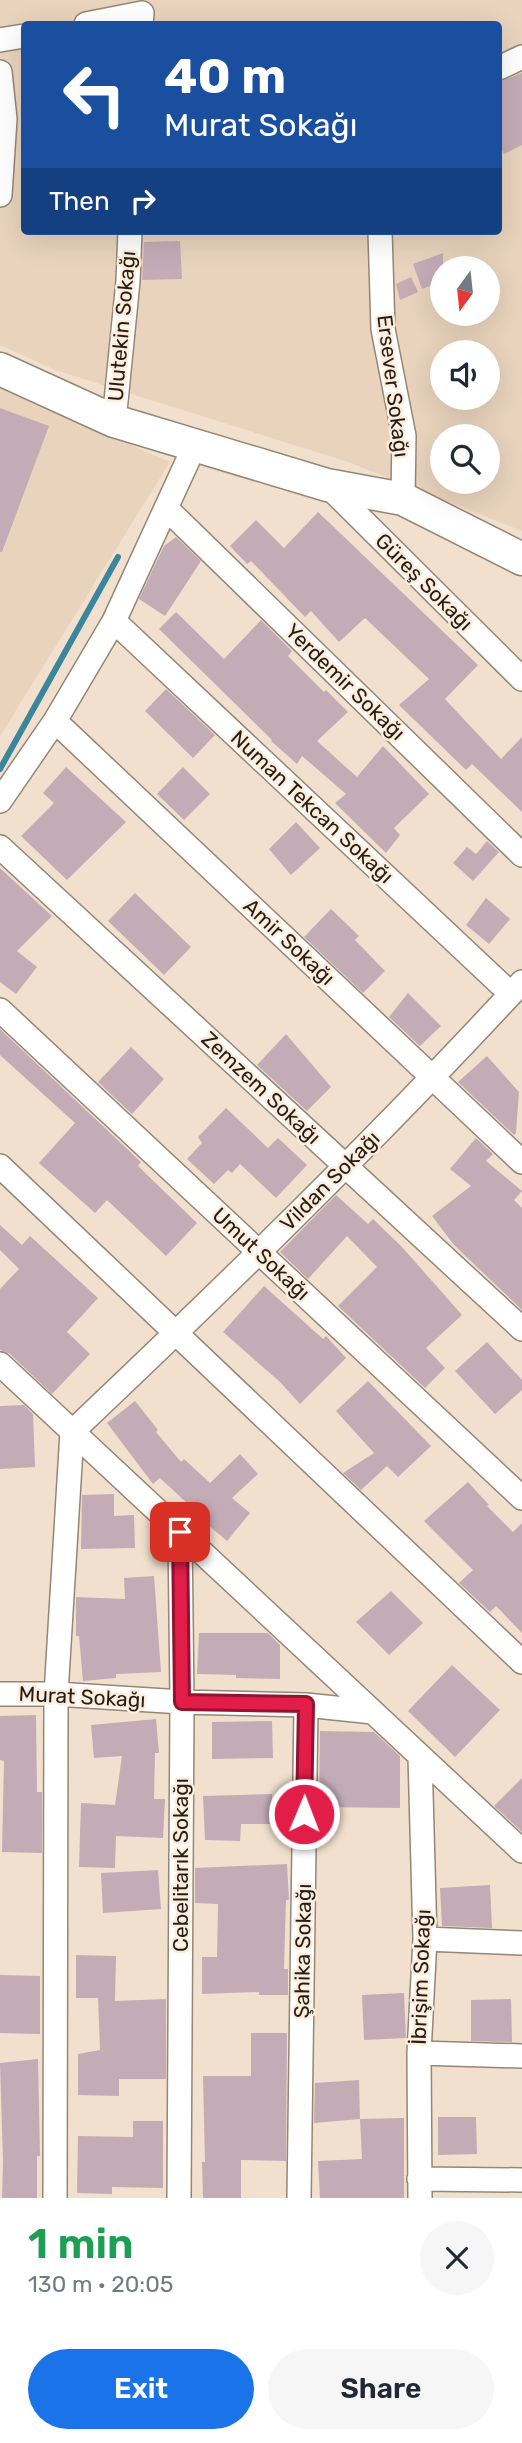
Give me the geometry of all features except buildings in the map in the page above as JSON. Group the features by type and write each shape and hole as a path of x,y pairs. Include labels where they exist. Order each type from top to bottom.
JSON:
{"street":[{"path":"101,21 142,13 141,21"},
{"path":"0,40 21,36"},
{"path":"502,67 522,57"},
{"path":"0,72 5,119 0,195"},
{"name":"Ulutekin Sokağı","path":"114,421 130,235"},
{"name":"Ersever Sokağı","path":"380,235 383,329 404,436 403,499"},
{"path":"0,369 114,421 327,485 403,499 522,559"},
{"path":"0,802 55,721 114,621 195,445"},
{"name":"Güreş Sokağı","path":"327,485 522,679"},
{"name":"Yerdemir Sokağı","path":"167,509 522,855"},
{"name":"Numan Tekcan Sokağı","path":"114,621 517,988"},
{"name":"Amir Sokağı","path":"55,721 522,1162"},
{"name":"Zemzem Sokağı","path":"0,847 522,1329"},
{"name":"Vildan Sokağı","path":"72,1432 176,1334 346,1166 517,988"},
{"name":"Umut Sokağı","path":"0,1010 522,1498"},
{"path":"0,1166 522,1662"},
{"path":"0,1364 522,1851"},
{"path":"55,2198 56,1694 72,1432"},
{"name":"Cebelitarık Sokağı","path":"179,2198 182,1702 180,1532"},
{"name":"Murat Sokağı","path":"0,1694 306,1704 373,1712"},
{"name":"Şahika Sokağı","path":"299,2198 306,1704"},
{"name":"İbrişim Sokağı","path":"420,1756 425,1939 419,2053 420,2188"},
{"path":"425,1939 522,1943"},
{"path":"419,2053 522,2056"},
{"path":"420,2188 522,2180"}],"shaded area":[{"path":"0,0 522,0 522,531 348,462 55,370 0,345"},
{"path":"0,388 170,462 0,736"}],"waterway":[{"path":"0,769 118,557"}],"route":[{"path":"180,1532 182,1702 306,1704 304,1814"}]}
